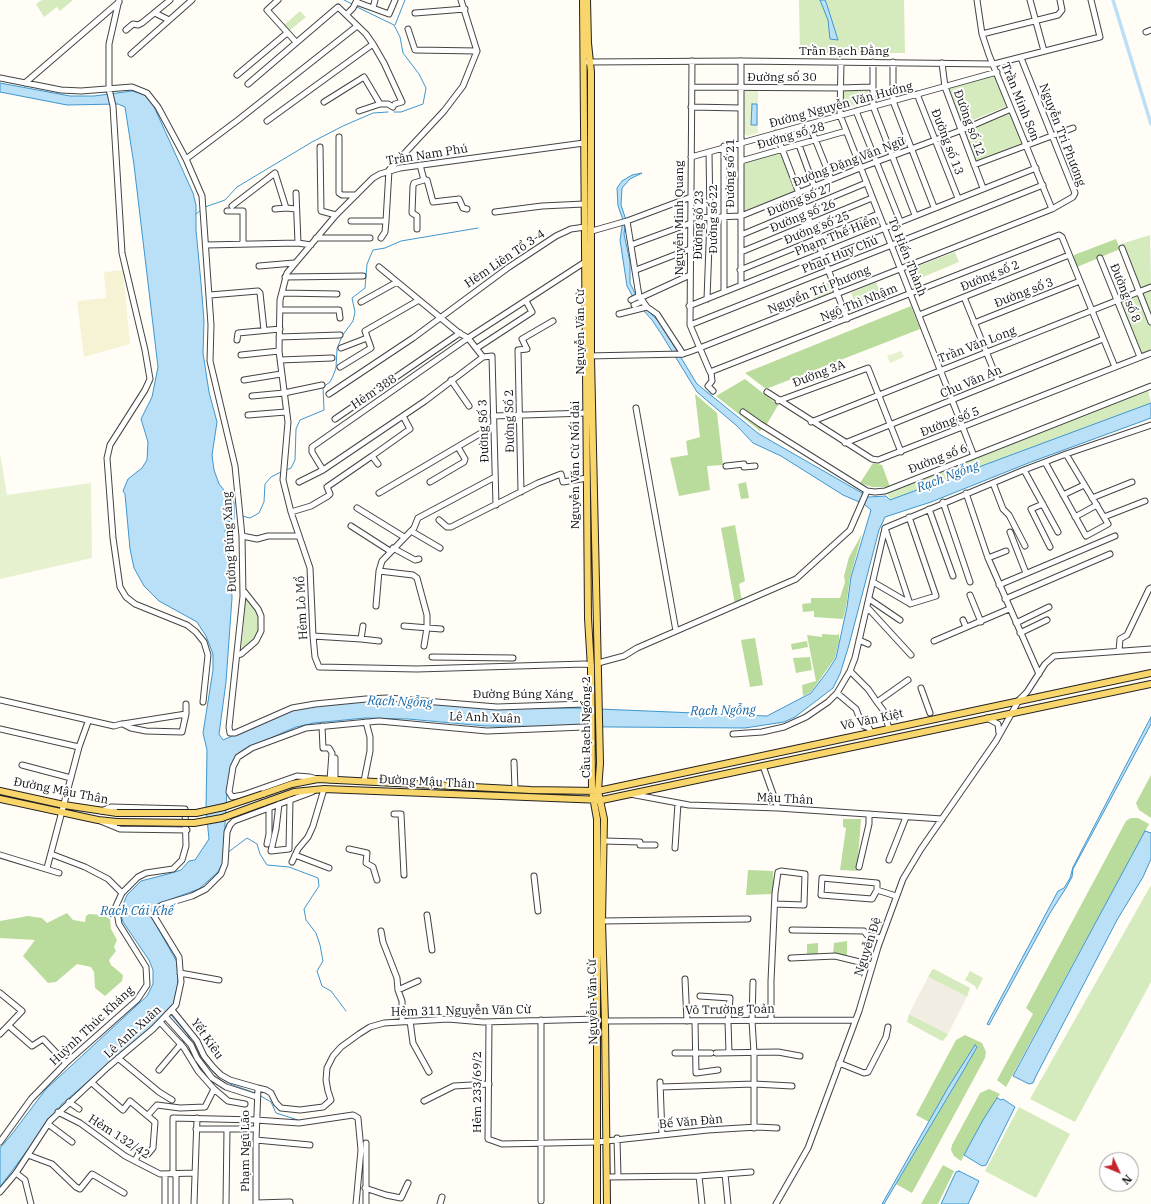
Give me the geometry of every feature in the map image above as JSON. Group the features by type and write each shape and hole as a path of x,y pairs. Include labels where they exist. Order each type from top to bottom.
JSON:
{"main road":[{"name":"Nguyễn Văn Cừ","path":"583,0 587,62 592,231 589,356 598,663"},
{"name":"Nguyễn Văn Cừ","path":"586,262 584,142 588,0"},
{"name":"Nguyễn Văn Cừ Nối dài","path":"586,262 589,356 587,414 587,538 588,618 591,667"},
{"path":"587,538 594,538"},
{"name":"Cầu Rạch Ngổng 2","path":"595,791 600,763 598,663"},
{"name":"Cầu Rạch Ngổng 2","path":"591,667 591,763 595,791"},
{"name":"Võ Văn Kiệt","path":"595,791 1151,673"},
{"name":"Võ Văn Kiệt","path":"602,800 1151,684"},
{"name":"Đường Mậu Thân","path":"0,791 64,805 117,813 196,813 224,807 292,784 318,779 489,788 595,791"},
{"path":"488,795 489,788"},
{"name":"Đường Mậu Thân","path":"0,799 98,820 117,822 194,823 222,818 294,792 322,789 488,795 593,801 602,800"},
{"name":"Nguyễn Văn Cừ","path":"595,791 593,801 596,819 595,911 598,1020 597,1204"},
{"path":"595,791 602,800"},
{"name":"Nguyễn Văn Cừ","path":"602,800 604,841 602,921 605,1021 607,1204"},
{"path":"598,1020 605,1021"}],"street":[{"path":"126,30 133,24 138,25 142,23 170,0"},
{"path":"131,54 192,0"},
{"path":"278,0 267,10 296,42"},
{"path":"373,8 376,0"},
{"path":"347,14 356,3 389,14 395,0"},
{"path":"381,238 385,232 389,170 444,111 458,93 477,51 462,0"},
{"name":"Trần Minh Sơn","path":"977,0 982,34 1052,208"},
{"path":"1030,0 1044,52"},
{"path":"982,34 1060,14 1062,10 1060,0"},
{"name":"Trần Bạch Đằng","path":"587,62 741,61 994,64 1100,36 1091,0"},
{"path":"25,83 119,1"},
{"path":"119,1 109,41 110,90 113,106 122,253 145,350 150,379 145,390 110,445 107,458 113,538 120,587 126,597 136,604 187,625 196,632 204,642 208,655 203,702"},
{"path":"248,84 338,7 347,14 373,44 384,63 402,102 394,105 380,104 359,111"},
{"path":"415,13 465,9"},
{"path":"155,13 169,20"},
{"path":"186,159 357,26"},
{"path":"408,29 415,50 477,51"},
{"path":"237,76 287,33"},
{"path":"267,121 373,44"},
{"name":"Nguyễn Tri Phương","path":"1021,58 1075,193 1073,197 1052,208"},
{"name":"Nguyễn Minh Quang","path":"692,61 690,325 710,372"},
{"name":"Đường số 21","path":"741,61 741,285"},
{"name":"Tô Hiến Thành","path":"841,62 840,115 974,456"},
{"path":"872,62 872,106 915,215"},
{"path":"893,62 893,101 934,207"},
{"name":"Đường số 12","path":"942,63 945,87 983,188"},
{"name":"Đường Nguyễn Văn Hưởng","path":"691,156 997,72"},
{"path":"324,102 364,77 380,104"},
{"name":"Đường Búng Xáng","path":"0,78 72,91 110,90 132,87 147,93 158,107 186,159 202,199 210,295 210,361 233,459 242,536 243,590 229,731 232,733 292,708 366,699 388,698 497,707 584,704"},
{"name":"Đường số 30","path":"692,87 872,87"},
{"name":"Đường số 13","path":"917,94 958,198"},
{"path":"691,107 741,108"},
{"name":"Đường Đặng Văn Ngữ","path":"691,220 741,216 831,179 1012,110"},
{"path":"856,111 900,221"},
{"path":"809,124 814,140 831,179"},
{"path":"974,165 1073,128"},
{"name":"Đường số 28","path":"742,161 846,131"},
{"path":"776,133 781,150 847,319"},
{"path":"339,138 339,193 342,195 356,194"},
{"name":"Trần Nam Phú","path":"311,245 356,194 373,178 389,170 584,142"},
{"path":"799,145 814,186"},
{"name":"Đường số 22","path":"724,146 724,292"},
{"path":"320,147 322,211 336,215"},
{"name":"Đường số 23","path":"707,299 710,218 709,152"},
{"path":"420,165 424,180 427,180 433,202 459,199 462,208 466,209"},
{"name":"Phạm Thế Hiển","path":"689,306 934,207 1036,168"},
{"path":"243,244 243,211 234,204 276,173 286,208"},
{"path":"417,229 417,216 412,213 413,184 424,180"},
{"name":"Đường số 27","path":"741,234 866,183"},
{"name":"Phan Huy Chú","path":"690,325 1043,185"},
{"path":"296,194 298,243"},
{"path":"592,231 627,221 691,197"},
{"name":"Đường số 26","path":"741,252 872,198"},
{"path":"495,212 542,206 584,204"},
{"name":"Nguyển Tri Phương","path":"589,356 683,354 700,349 1052,208"},
{"path":"275,209 296,209"},
{"path":"227,210 241,210"},
{"name":"Đường số 25","path":"740,270 878,214"},
{"path":"632,245 691,220"},
{"path":"351,221 386,221"},
{"path":"627,221 636,270 637,301"},
{"name":"Hẻm Liên Tổ 3-4","path":"329,394 413,338 509,267 556,236 571,229 585,227"},
{"name":"Ngô Thì Nhậm","path":"710,372 1061,235 1069,255"},
{"path":"316,238 370,238"},
{"path":"206,245 298,243 311,245"},
{"path":"237,340 238,333 280,329 280,310 285,277 294,263 311,245"},
{"path":"1122,248 1151,322"},
{"path":"636,270 690,249"},
{"path":"1069,255 1115,367"},
{"name":"Đường số 2","path":"919,315 1069,255"},
{"name":"Đường số 8","path":"1100,258 1140,357"},
{"name":"Hẻm 388","path":"323,470 312,452 312,447 468,338 586,262"},
{"path":"259,266 294,263"},
{"path":"299,482 323,470 440,391 451,380 483,357 468,338 379,267"},
{"path":"619,314 637,301 690,275"},
{"path":"285,277 363,276"},
{"name":"Đường số 3","path":"974,323 1080,281"},
{"path":"361,302 397,282"},
{"name":"Trần Văn Long","path":"811,422 1151,287"},
{"path":"210,295 258,291 260,293 264,330"},
{"path":"282,294 338,294"},
{"path":"964,297 998,381"},
{"path":"340,367 371,348 365,331 419,300"},
{"path":"477,348 532,312 526,301"},
{"path":"637,301 657,314 683,354"},
{"path":"280,310 339,310 340,318"},
{"path":"533,349 527,349 520,340 553,321"},
{"name":"Hẻm Lò Mổ","path":"280,329 279,350 288,427 283,467 283,480 298,536 310,568 313,636 315,656 318,665 322,667 416,669 585,664 591,667"},
{"name":"Hẻm 388","path":"335,419 460,333"},
{"path":"280,337 340,335"},
{"path":"341,348 367,338"},
{"name":"Chu Văn An","path":"845,443 1104,339"},
{"name":"Đường Số 2","path":"521,492 518,350 527,349"},
{"path":"241,355 279,350"},
{"name":"Đường số 5","path":"767,392 845,443 875,460 882,460 1151,353"},
{"name":"Đường Số 3","path":"483,357 492,356 496,505"},
{"path":"280,360 332,358"},
{"name":"Đường 3A","path":"778,400 868,368 879,394"},
{"path":"710,372 712,381 708,386 712,391"},
{"path":"244,380 281,374"},
{"path":"451,380 469,406"},
{"path":"252,396 284,393 322,385"},
{"name":"Đường số 6","path":"866,492 885,491 1151,386"},
{"path":"879,394 901,452"},
{"path":"636,408 676,631"},
{"path":"248,415 286,412"},
{"path":"598,663 624,656 638,648 796,579 849,531 866,492 743,412"},
{"path":"493,416 587,414"},
{"path":"291,512 311,506 328,496 330,494 327,487 410,430 403,416"},
{"path":"885,528 943,502 1024,470 1151,425"},
{"path":"379,493 493,426"},
{"path":"430,482 465,462 458,447"},
{"path":"1045,462 1086,536 1108,524 1066,454"},
{"path":"372,456 378,464"},
{"path":"726,466 744,464 744,467 755,466"},
{"path":"1024,470 1058,532"},
{"path":"439,520 449,527 561,474 563,482 587,478"},
{"path":"376,606 379,571 382,560 411,531 420,516 495,477"},
{"path":"1092,498 1132,482"},
{"path":"993,483 1003,508 1009,514 1025,546"},
{"path":"284,486 291,485"},
{"path":"1063,495 1084,485"},
{"path":"966,493 988,558 1009,609 1039,674"},
{"path":"1104,517 1145,501"},
{"path":"943,502 970,582"},
{"path":"1043,504 1031,509 1050,547"},
{"path":"1075,517 1097,505"},
{"path":"357,508 404,537"},
{"path":"928,509 953,576"},
{"path":"873,582 909,602 911,605 936,596 909,517"},
{"path":"352,526 414,560 419,559"},
{"path":"733,734 762,732 784,727 806,717 828,702 837,693 850,671 859,640 885,528"},
{"path":"885,528 909,602"},
{"path":"411,531 440,548"},
{"path":"1010,532 1026,573"},
{"path":"242,536 257,539 268,536 298,536"},
{"path":"1000,585 1115,536"},
{"path":"988,558 1006,551"},
{"path":"1005,599 1110,554"},
{"path":"379,571 413,575 417,578 426,607 427,628 424,646"},
{"path":"1119,651 1120,639 1127,636 1150,587"},
{"path":"237,655 241,654 256,641 261,631 261,616 258,609 243,590"},
{"path":"970,595 981,622"},
{"path":"869,599 900,620"},
{"path":"867,607 911,655"},
{"path":"1016,623 1049,607"},
{"path":"934,641 1009,609"},
{"path":"963,620 966,627"},
{"path":"1020,633 1047,620"},
{"path":"361,639 363,626"},
{"path":"404,626 441,629"},
{"path":"313,636 361,639 379,642"},
{"path":"859,640 868,644"},
{"name":"Nguyễn Đệ","path":"776,1204 808,1148 855,1020 881,938 903,879 996,741 1019,700 1046,664 1054,656 1151,649"},
{"path":"432,657 513,658"},
{"path":"850,671 868,689 883,710 888,728"},
{"path":"877,702 908,680"},
{"path":"921,688 930,713"},
{"path":"837,693 856,709 864,726 869,728 871,732"},
{"path":"0,700 88,722 114,726 186,714"},
{"path":"123,724 132,728 146,731 182,732 186,714 186,704"},
{"path":"986,718 993,720 1000,727 996,741"},
{"path":"47,868 79,747 88,722"},
{"path":"364,781 370,751 370,737 366,722"},
{"name":"Lê Anh Xuân","path":"318,779 310,776 297,776 243,795 232,797 230,792 234,762 244,752 293,732 322,726 366,722 410,723 487,731 584,727"},
{"path":"322,726 322,748 329,748 332,752 332,780"},
{"path":"0,729 79,747"},
{"path":"332,780 335,758"},
{"path":"514,762 515,789"},
{"path":"22,765 71,778"},
{"path":"763,766 778,808"},
{"path":"652,799 651,795 656,788"},
{"path":"292,862 313,826 322,789"},
{"name":"Lê Anh Xuân","path":"0,1192 16,1173 48,1124 58,1112 166,1017 176,1005 181,982 179,957 154,916 157,909 162,905 192,896 206,888 221,874 230,825 234,821 322,789"},
{"name":"Mậu Thân","path":"628,794 678,803 942,819"},
{"path":"279,804 276,829 271,851 289,849 290,800"},
{"path":"675,848 678,803"},
{"name":"Huỳnh Thúc Kháng","path":"0,1142 31,1099 66,1063 137,1000 147,985 146,967 138,952 124,933 116,912 118,899 138,877 176,867 184,855 187,830 185,809 111,807 101,811"},
{"path":"267,844 269,834 269,808"},
{"path":"394,814 401,814 404,875"},
{"path":"859,867 869,824 869,814"},
{"path":"889,860 906,817"},
{"path":"98,820 120,829 187,830"},
{"path":"604,841 640,842 640,845 655,845"},
{"path":"350,850 367,853 366,862 373,867 377,880"},
{"path":"51,854 85,867 108,879 122,893"},
{"path":"0,855 47,868 59,873"},
{"path":"295,855 329,868"},
{"path":"771,1020 775,904 778,871 805,874 804,905 775,904"},
{"path":"534,876 538,911"},
{"path":"822,878 877,883 878,890 872,899 821,895 822,878"},
{"path":"878,890 896,896"},
{"path":"427,915 432,950"},
{"path":"602,921 748,919"},
{"path":"792,930 864,931 867,934 881,938"},
{"path":"381,931 383,942 397,978 398,990 402,1001 402,1022"},
{"path":"791,958 835,956 872,965"},
{"path":"180,973 219,980"},
{"path":"685,979 687,1021"},
{"path":"398,990 418,981"},
{"path":"753,982 752,1021 754,1053 754,1128"},
{"path":"0,993 22,1011 0,1034"},
{"path":"700,996 729,997 729,1053"},
{"name":"Yết Kiêu","path":"172,1010 193,1043 204,1069 238,1092 257,1097"},
{"name":"Yết Kiêu","path":"166,1017 193,1043 219,1078 266,1090 271,1093 276,1103 281,1108 320,1108 332,1100"},
{"name":"Hẻm 311 Nguyễn Văn Cừ","path":"332,1100 328,1091 326,1080 327,1068 333,1056 341,1047 370,1027 384,1023 448,1019 489,1022 598,1020"},
{"path":"541,1020 541,1201"},
{"name":"Võ Trường Toản","path":"605,1021 855,1020"},
{"path":"410,1021 413,1043 429,1072"},
{"path":"695,1021 696,1073 718,1070"},
{"path":"160,1022 180,1044 204,1079 214,1089 228,1101 245,1104"},
{"name":"Hẻm 233/69/2","path":"489,1022 488,1139 502,1144 597,1142 606,1140"},
{"path":"9,1026 32,1046 43,1039 66,1063"},
{"path":"839,1063 864,1073 868,1072 886,1037 888,1027"},
{"path":"159,1070 170,1054 180,1044"},
{"path":"675,1054 778,1052 800,1056"},
{"path":"118,1058 172,1100"},
{"path":"92,1083 123,1110 130,1101 155,1122 152,1148 148,1154 140,1151 135,1161"},
{"path":"424,1101 454,1086 488,1084"},
{"path":"662,1135 660,1085 754,1084 792,1086"},
{"path":"257,1097 258,1088"},
{"path":"157,1105 180,1108 205,1107 214,1089"},
{"path":"148,1115 166,1096"},
{"name":"Phạm Ngũ Lão","path":"256,1204 257,1097"},
{"path":"69,1102 79,1109"},
{"name":"Hẻm 132/42","path":"58,1112 80,1123 135,1161 160,1174 195,1173"},
{"path":"176,1204 173,1118 256,1120 299,1123 353,1115 358,1118 361,1150 356,1204"},
{"path":"194,1204 197,1118"},
{"path":"48,1124 72,1142"},
{"name":"Bế Văn Đàn","path":"606,1140 754,1128 777,1128"},
{"path":"196,1129 256,1129"},
{"path":"226,1204 227,1129"},
{"path":"618,1138 618,1177"},
{"path":"256,1140 310,1145"},
{"path":"366,1143 366,1204"},
{"path":"28,1155 52,1164 76,1188 80,1189 92,1174 124,1193"},
{"path":"607,1177 699,1176 751,1172"},
{"path":"16,1173 25,1180 31,1204"},
{"path":"165,1174 165,1204"},
{"path":"725,1174 728,1204"},
{"path":"699,1176 702,1204"},
{"path":"357,1186 401,1198 408,1183"},
{"path":"440,1204 442,1197"},
{"path":"256,1204 290,1202 290,1204"}],"shaded area":[{"path":"123,270 130,344 84,357 77,301 106,298 104,272"},
{"path":"928,977 967,997 948,1034 909,1014"}],"green space":[{"path":"42,0 73,0 60,11 57,7 44,17 36,4"},
{"path":"799,0 904,0 905,53 800,53"},
{"path":"300,11 306,17 289,31 284,25"},
{"path":"995,75 1007,106 963,124 947,87"},
{"path":"746,90 758,90 758,133 747,136 744,133 744,93"},
{"path":"868,91 869,101 844,109 843,92"},
{"path":"1011,114 1023,142 977,162 975,161 966,132"},
{"path":"780,152 795,192 743,212 742,163"},
{"path":"1150,235 1151,286 1140,290 1121,244"},
{"path":"1116,239 1120,249 1077,267 1073,258 1074,255"},
{"path":"955,252 959,262 918,279 913,268"},
{"path":"830,282 831,292 814,300 811,290"},
{"path":"876,282 881,293 855,304 851,293"},
{"path":"1151,288 1151,319 1141,292"},
{"path":"1137,294 1139,295 1151,324 1151,351 1142,355 1119,304 1120,301"},
{"path":"911,306 920,329 766,389 745,373"},
{"path":"901,351 904,357 890,363 887,356"},
{"path":"745,379 778,405 767,424 760,431 716,396"},
{"path":"1148,390 1151,403 890,500 887,492"},
{"path":"695,394 717,413 723,465 707,466 710,490 679,496 670,458 688,455 686,441 700,437"},
{"path":"0,453 7,495 91,483 92,558 0,579"},
{"path":"873,463 882,465 890,487 872,487 860,483"},
{"path":"746,482 749,498 741,499 738,484"},
{"path":"735,525 745,581 739,584 742,601 735,604 721,528"},
{"path":"862,534 850,578 843,619 814,617 814,611 803,612 802,604 811,603 811,598 840,598 845,582 844,576 849,557"},
{"path":"246,597 257,610 260,621 254,639 241,652"},
{"path":"839,632 839,641 835,658 811,692 803,696 802,685 816,681 807,635 822,637 822,634 838,635"},
{"path":"755,638 763,685 750,687 741,640"},
{"path":"807,641 808,647 792,650 791,644"},
{"path":"810,657 812,670 796,673 793,658"},
{"path":"1151,775 1151,818 1139,810 1136,803"},
{"path":"1131,818 1138,818 1149,824 1006,1087 997,1080 1033,1014 1026,1008 1126,821"},
{"path":"843,819 861,819 857,871 840,870 846,828 843,827"},
{"path":"748,870 773,871 773,894 746,895"},
{"path":"1151,885 1151,982 1075,1122 1030,1099"},
{"path":"67,913 73,920 85,922 86,916 89,914 102,915 110,919 111,929 117,940 114,947 116,951 109,960 111,965 123,975 122,981 105,996 95,988 94,972 91,967 77,964 56,982 48,983 23,956 35,940 0,938 0,921 28,916 42,918 47,923"},
{"path":"847,941 847,956 833,954 834,943"},
{"path":"818,943 818,954 807,955 807,944"},
{"path":"934,969 970,988 967,997 928,977"},
{"path":"970,971 983,978 977,990 975,986 965,980"},
{"path":"909,1014 948,1034 942,1041 907,1022"},
{"path":"965,1035 982,1043 986,1052 985,1058 912,1193 896,1184 977,1047 973,1048 929,1122 916,1115 956,1040"},
{"path":"989,1089 1000,1094 983,1120 961,1161 954,1156 951,1150 952,1145 980,1093"},
{"path":"1019,1107 1070,1134 1036,1198 985,1171"},
{"path":"943,1165 954,1171 938,1204 921,1204"}],"water":[{"path":"820,0 825,0 838,40 830,39 828,20"},
{"path":"0,83 70,96 94,96 132,91 143,94 151,100 193,193 196,205 196,230 204,321 203,353 209,392 217,422 212,455 214,470 219,484 234,502 234,520 228,522 225,531 231,565 232,598 226,682 219,734 223,740 296,708 379,699 488,708 575,708 767,716 811,693 827,672 836,658 847,607 851,577 871,510 864,504 843,495 781,456 753,443 737,426 697,392 662,335 652,320 635,301 627,286 620,240 623,220 618,206 617,188 622,181 632,175 642,173 630,179 622,188 621,205 626,220 624,234 630,262 630,283 639,301 660,323 697,384 759,434 869,497 886,496 890,500 1151,403 1151,418 1031,462 931,502 885,517 879,530 840,674 833,688 795,717 784,722 745,728 485,726 408,719 365,718 314,723 296,727 243,750 233,763 227,789 223,862 218,872 199,889 155,905 152,910 151,916 177,962 178,984 173,1005 153,1026 62,1104 0,1187 0,1148 46,1089 147,996 153,984 153,970 149,960 123,922 121,915 122,907 127,895 141,881 181,870 189,861 195,860 209,839 206,809 207,750 203,733 213,670 213,654 206,636 197,622 159,601 144,586 134,568 130,549 125,494 123,491 128,479 142,468 147,460 148,442 141,419 152,397 158,367 134,165 125,107 118,104 67,105 0,92"},
{"path":"752,104 757,104 757,125 751,125"},
{"path":"1151,717 1151,724 1073,869 1072,877 1050,913 989,1025 987,1024 1058,891 1064,888 1070,878 1073,867"},
{"path":"1145,831 1151,833 1151,859 1143,877 1117,920 1033,1083 1029,1084 1013,1076"},
{"path":"975,1045 977,1047 962,1073 884,1204 882,1204 949,1086"},
{"path":"997,1098 1001,1100 1003,1099 1015,1107 986,1165 982,1166 964,1155"},
{"path":"959,1171 979,1181 968,1204 941,1204 956,1172"}],"waterway":[{"path":"344,0 352,4"},
{"path":"395,25 405,0"},
{"path":"1113,0 1151,124"},
{"path":"357,7 394,25 400,37 403,53 419,74 426,88 423,104 401,112 394,112"},
{"path":"205,207 225,200 237,187 312,142 373,113 388,112"},
{"path":"196,214 201,210"},
{"path":"286,470 291,468 295,460 296,429 300,420 324,410 323,387 330,382 336,368 337,349 342,336 353,321 355,312 352,298 365,288 367,264 373,250 385,248 401,241 478,228"},
{"path":"242,516 250,518 259,513 264,502 265,484 271,477 281,472"},
{"path":"227,853 247,838 257,844 260,854 267,865 289,867 318,878 319,886 304,909 306,920 316,933 320,945 323,961 317,971 322,986 331,991 346,1011"},
{"path":"171,1015 187,1034 201,1057 215,1074 230,1084 255,1093"},
{"path":"259,1095 271,1102 276,1113 298,1120"}],"water label":[{"name":"Rạch Ngỗng","path":"948,477"},
{"name":"Rạch Ngỗng","path":"400,702"},
{"name":"Rạch Ngỗng","path":"723,711"},
{"name":"Rạch Cái Khế","path":"137,911"}]}
